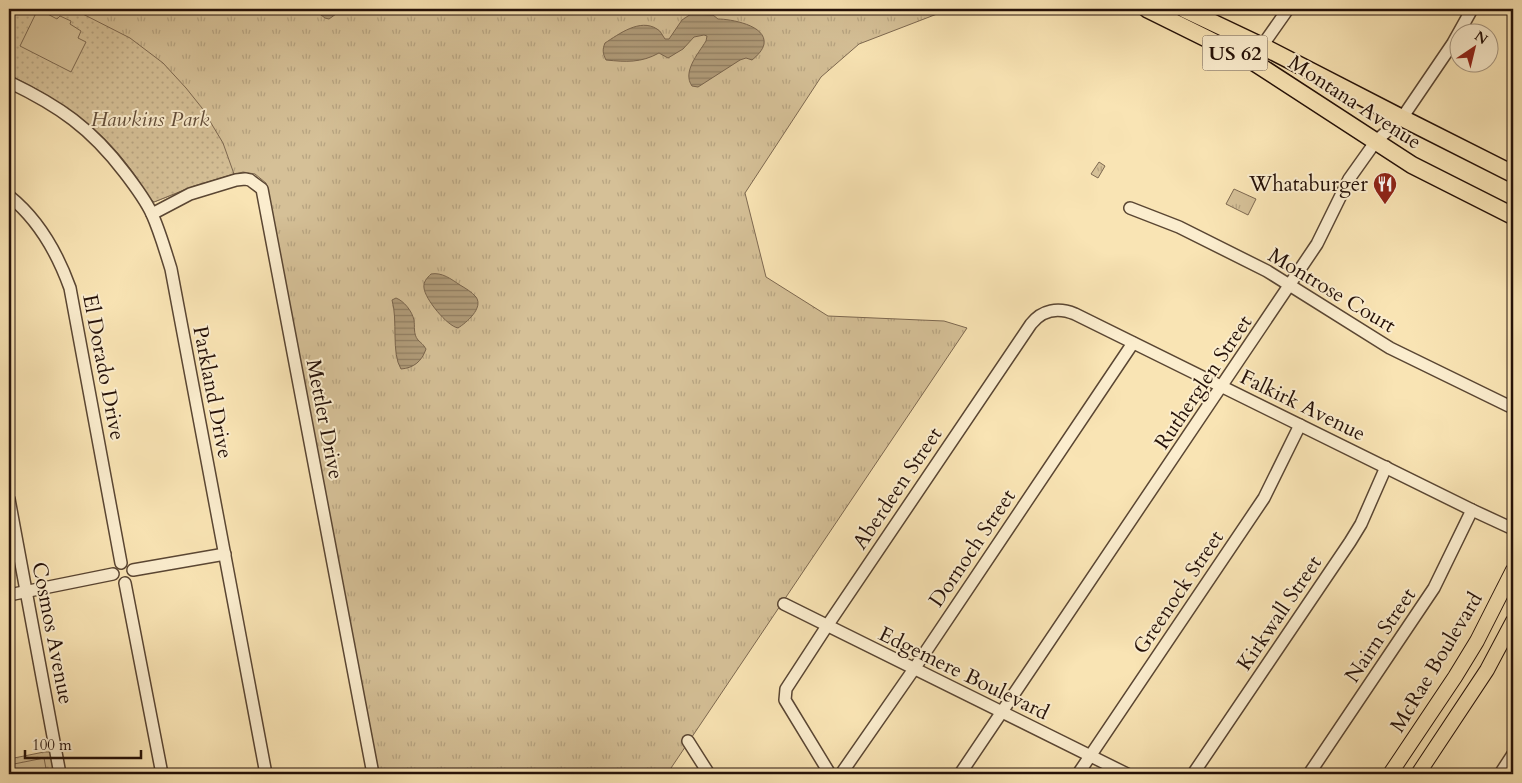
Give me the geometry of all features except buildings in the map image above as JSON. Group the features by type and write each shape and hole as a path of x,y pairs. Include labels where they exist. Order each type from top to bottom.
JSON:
{"highway":[{"name":"Montana Avenue","path":"1147,9 1252,61 1412,165 1513,216"},
{"name":"Montana Avenue","path":"1184,9 1262,46 1513,174"}],"main road":[{"name":"McRae Boulevard","path":"1390,774 1477,641 1513,570"},
{"name":"McRae Boulevard","path":"1418,774 1482,678 1513,621"}],"street":[{"path":"1262,46 1288,9"},
{"name":"Rutherglen Street","path":"960,774 1291,285 1317,244 1349,179 1376,141 1402,118 1453,43 1472,9"},
{"name":"Parkland Drive","path":"9,82 56,107 76,121 96,139 110,153 136,188 152,214 171,268 266,774"},
{"name":"Mettler Drive","path":"152,214 190,194 236,180 250,180 262,189 373,774"},
{"name":"El Dorado Drive","path":"9,196 27,213 46,236 70,288 121,563"},
{"name":"Montrose Court","path":"1130,208 1179,227 1266,271 1390,348 1513,408"},
{"name":"Falkirk Avenue","path":"1048,311 1066,310 1513,529"},
{"name":"Aberdeen Street","path":"830,774 785,700 791,680 1031,324 1036,318 1048,311"},
{"name":"Dornoch Street","path":"840,774 914,669 1133,342"},
{"name":"Greenock Street","path":"1078,774 1264,498 1300,426"},
{"name":"Kirkwall Street","path":"1193,774 1350,542 1386,468"},
{"name":"Cosmos Avenue","path":"9,499 60,774"},
{"name":"Nairn Street","path":"1309,774 1434,588 1472,510"},
{"path":"134,570 225,554"},
{"path":"121,563 129,564 134,570 132,579 125,583 117,581 113,574 115,567 121,563"},
{"path":"9,595 113,574"},
{"path":"125,583 162,774"},
{"name":"Edgemere Boulevard","path":"784,604 1128,774"},
{"path":"688,741 709,774"},
{"path":"1500,774 1513,754"}],"green space":[{"path":"9,9 950,9 859,44 821,77 745,193 766,277 828,316 944,321 967,328 667,774 379,774 266,183 255,174 243,172 194,186 154,202 117,152 90,125 43,93 9,75"},
{"name":"Hawkins Park","path":"15,9 73,9 130,38 163,63 202,108 223,143 234,174 194,186 154,202 150,199 135,175 117,152 90,125 43,93 9,75 9,22"},
{"path":"38,9 57,19 60,16 71,21 70,24 81,31 78,38 86,42 71,72 20,46"},
{"path":"1099,162 1105,166 1098,178 1091,174"},
{"path":"1234,189 1256,199 1248,215 1226,204"},
{"path":"50,752 54,774 9,774 9,759"},
{"path":"44,758 47,774 9,774 9,765"}],"shaded area":[{"path":"313,9 339,9 329,19"},
{"path":"691,14 713,15 718,19 747,24 760,32 764,44 758,55 752,60 746,58 740,60 698,87 692,86 689,81 689,75 695,57 706,41 707,36 704,35 694,37 683,49 668,58 659,53 646,59 633,61 606,60 603,52 605,43 630,28 644,25 650,26 660,31 665,39 669,39 682,20"},
{"path":"431,274 446,276 468,290 478,301 478,306 473,315 458,328 443,317 432,305 425,293 424,286"},
{"path":"396,298 402,301 410,310 414,320 416,338 426,349 417,363 401,369 395,345 395,317 392,300"}],"place":[{"name":"Whataburger","path":"1385,205"}]}
